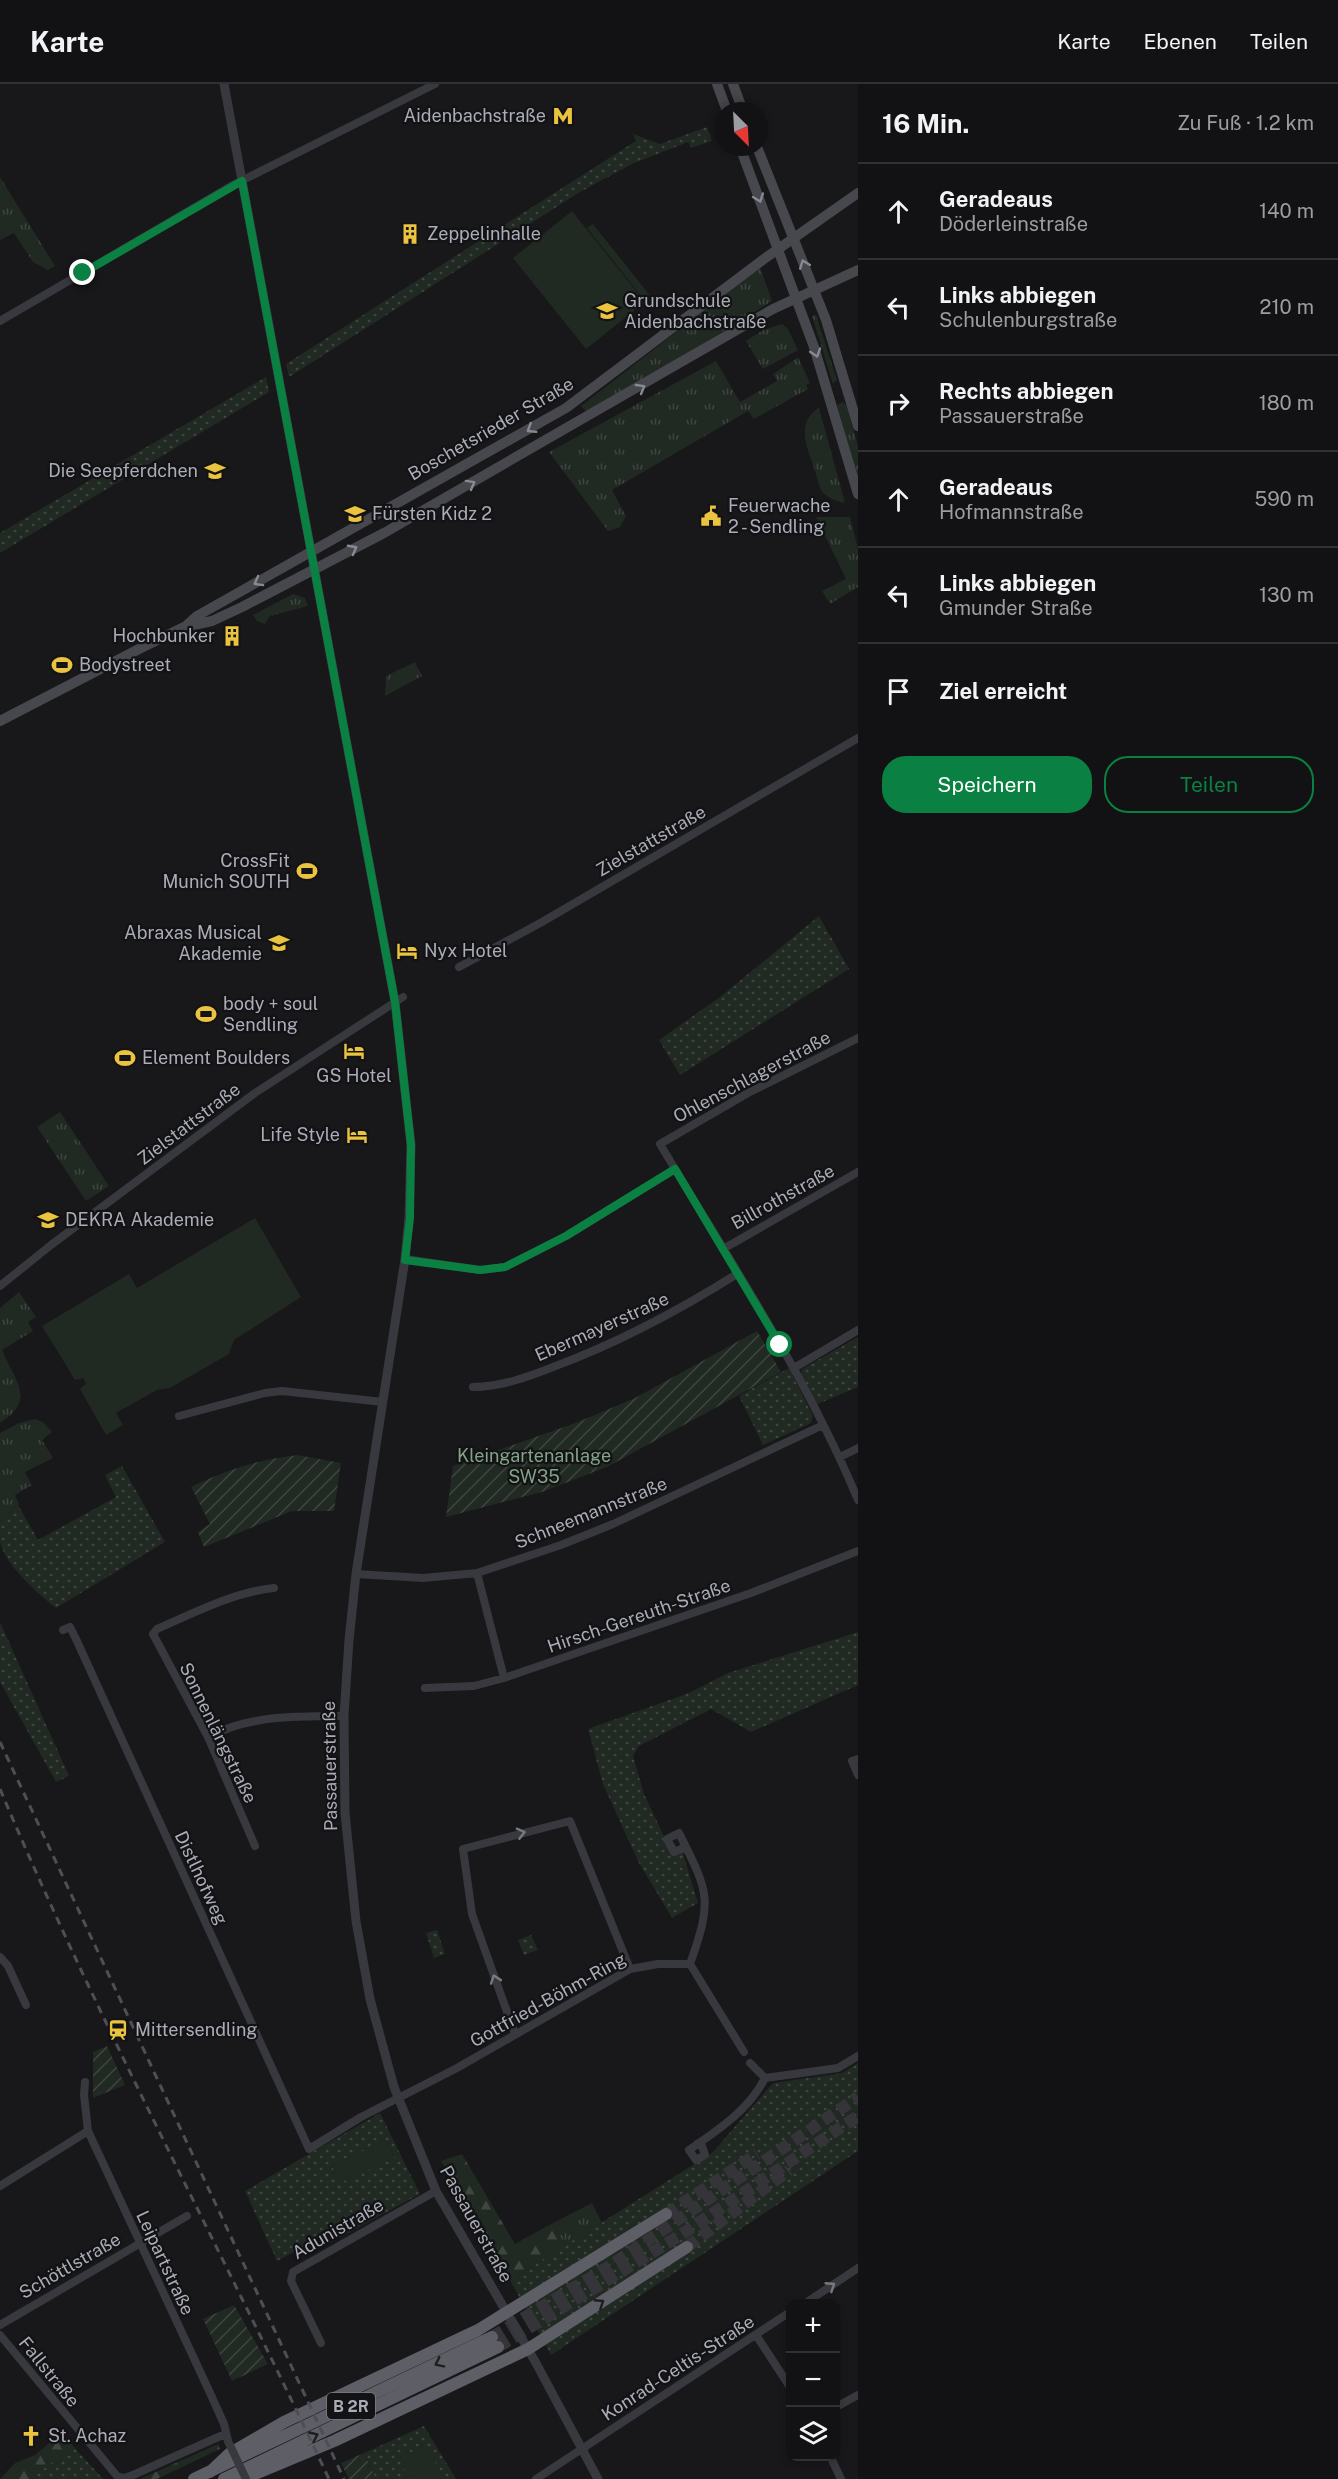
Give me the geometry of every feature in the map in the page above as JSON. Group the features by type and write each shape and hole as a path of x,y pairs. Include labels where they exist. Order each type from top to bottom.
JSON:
{"highway":[{"path":"210,2472 229,2454 284,2422 440,2349 506,2313 666,2214"},
{"path":"245,2479 334,2441 528,2349 687,2247"},
{"name":"B 2R","path":"194,2479 495,2342 224,2479"}],"main road":[{"path":"717,84 724,102"},
{"path":"733,84 737,102"},
{"path":"743,156 796,298 858,494"},
{"path":"762,156 814,290 858,426"},
{"name":"Boschetsrieder Straße","path":"0,721 184,627 197,616 566,408 858,193"},
{"name":"Boschetsrieder Straße","path":"184,627 213,621 313,570 497,470 796,298 858,270"},
{"path":"829,397 848,391"}],"street":[{"name":"Passauerstraße","path":"224,84 313,570 399,999 411,1145 410,1218 357,1574 344,1716 345,1813 356,1921 370,1999 398,2098 436,2191 528,2349 598,2479"},
{"path":"0,321 242,181 435,84"},
{"name":"Zielstattstraße","path":"459,967 534,927 858,738"},
{"name":"Zielstattstraße","path":"0,1286 51,1245 255,1093 399,999"},
{"name":"Ohlenschlagerstraße","path":"675,1169 660,1144 748,1093 858,1038"},
{"path":"405,1260 480,1270 505,1267 566,1236 675,1169 794,1368 840,1457 858,1500"},
{"name":"Billrothstraße","path":"723,1249 858,1172"},
{"name":"Ebermayerstraße","path":"473,1387 506,1383 592,1352 663,1318 736,1274"},
{"path":"794,1368 858,1330"},
{"path":"179,1416 194,1414 265,1393 282,1391 383,1402"},
{"name":"Schneemannstraße","path":"357,1574 423,1578 477,1573 561,1545 613,1524 823,1425"},
{"path":"840,1457 858,1448"},
{"name":"Hirsch-Gereuth-Straße","path":"425,1688 474,1686 504,1678 751,1593 858,1551"},
{"path":"477,1573 504,1678"},
{"name":"Sonnenlängstraße","path":"255,1846 207,1737 153,1634 157,1629 210,1606 260,1589 274,1588"},
{"name":"Distlhofweg","path":"63,1630 70,1627 76,1639 309,2149"},
{"path":"207,1737 229,1726 252,1721 344,1716"},
{"path":"858,1759 852,1761 858,1775"},
{"path":"515,2034 472,1914 463,1849 570,1821 630,1969"},
{"path":"686,1847 697,1867 707,1906 690,1964 744,2052"},
{"path":"0,1957 8,1966 26,2005"},
{"name":"Gottfried-Böhm-Ring","path":"309,2149 398,2098 458,2068 630,1969 658,1964 690,1964"},
{"path":"765,2078 838,2068 858,2056"},
{"path":"750,2063 765,2078"},
{"path":"697,2144 738,2113 757,2094 765,2078"},
{"name":"Leipartstraße","path":"86,2082 84,2095 88,2131 211,2395 224,2424 226,2437 245,2479"},
{"path":"0,2186 88,2131"},
{"name":"Adunistraße","path":"321,2343 291,2281 293,2272 436,2191"},
{"name":"Schöttlstraße","path":"0,2325 187,2216"},
{"path":"812,2299 858,2268"},
{"name":"Konrad-Celtis-Straße","path":"536,2479 786,2315"},
{"name":"Fallstraße","path":"0,2335 117,2476 123,2478 133,2475 226,2437"},
{"path":"756,2335 786,2381"},
{"path":"838,2407 858,2395"},
{"path":"832,2461 841,2479"}],"green space":[{"path":"707,127 712,141 691,148 688,142 632,164 580,192 289,377 286,364 636,141 633,134 660,144"},
{"path":"0,177 55,266 48,270 33,262 14,233 0,240"},
{"path":"572,211 645,302 586,349 513,258"},
{"path":"593,224 652,298 646,302 587,228"},
{"path":"760,267 772,301 589,414 581,406"},
{"path":"816,315 837,380 833,384 812,316"},
{"path":"782,324 788,329 798,350 763,369 746,341 763,330"},
{"path":"798,357 810,383 806,385 808,389 754,419 748,411 612,490 626,516 620,527 608,531 549,452 716,361 740,402 777,381 773,374"},
{"path":"266,377 269,392 0,553 0,533"},
{"path":"843,402 847,406 858,446 858,479 837,405"},
{"path":"819,408 845,503 832,499 821,490 808,451 805,427 807,420"},
{"path":"816,517 850,517 858,549 858,587 830,604 822,591 846,579"},
{"path":"293,594 305,598 308,606 270,616 265,624 257,621 253,615"},
{"path":"415,662 422,676 385,696 386,676"},
{"path":"819,916 849,969 680,1075 659,1040 720,997"},
{"path":"60,1112 109,1186 86,1201 37,1127"},
{"path":"255,1218 301,1297 234,1340 229,1354 170,1388 157,1390 116,1413 123,1425 106,1435 80,1389 86,1383 83,1378 75,1380 42,1326 129,1274 137,1288"},
{"path":"19,1292 36,1317 28,1322 33,1331 2,1350 17,1381 20,1398 18,1406 11,1415 0,1423 0,1308"},
{"name":"Kleingartenanlage SW35","path":"757,1331 781,1372 607,1467 542,1492 446,1517 453,1466 578,1422 635,1398"},
{"path":"858,1337 858,1387 815,1405 800,1375 802,1369"},
{"path":"789,1368 813,1416 811,1423 763,1445 739,1396"},
{"path":"35,1419 43,1422 52,1432 42,1440 53,1458 25,1472 32,1485 15,1495 19,1504 0,1522 0,1433 19,1423"},
{"path":"298,1455 341,1463 334,1511 292,1511 204,1547 198,1532 210,1524 191,1487 243,1466"},
{"path":"122,1466 165,1542 56,1608 31,1586 7,1559 0,1541 0,1522 18,1505 38,1540 116,1497 105,1475"},
{"path":"0,1622 69,1776 56,1782 0,1682"},
{"path":"858,1632 858,1685 751,1732 711,1709 639,1746 633,1756 644,1794 671,1851 683,1853 698,1903 672,1918 638,1861 603,1784 588,1729 689,1693 728,1673"},
{"path":"437,1930 445,1954 434,1958 426,1933"},
{"path":"531,1935 538,1950 524,1955 518,1940"},
{"path":"107,2046 125,2085 93,2098 93,2052"},
{"path":"858,2063 858,2151 551,2355 510,2280 712,2153 773,2083 842,2073"},
{"path":"380,2113 420,2194 318,2249 307,2245 277,2261 245,2191","holes":["385,2141 394,2157 340,2182 332,2166"]},
{"path":"386,2140 394,2158 340,2183 332,2165"},
{"path":"462,2154 515,2244 553,2223 565,2246 510,2280 441,2161"},
{"path":"592,2203 602,2223 565,2246 553,2223"},
{"path":"234,2305 268,2364 232,2381 203,2319"},
{"path":"424,2426 456,2479 376,2479 364,2453"},
{"path":"62,2432 96,2475 103,2479 0,2479 15,2463 35,2455"},
{"path":"218,2444 220,2449 157,2479 140,2479"},
{"path":"425,2445 445,2479 410,2479 399,2459"},
{"path":"73,2446 103,2479 31,2479"},
{"path":"364,2453 376,2479 349,2479 341,2463"}],"tunnel":[{"path":"492,2337 610,2266 858,2097"},
{"path":"498,2347 679,2236 858,2116"},
{"path":"666,2214 757,2154"},
{"path":"687,2247 789,2170"}],"railway":[{"path":"0,1742 344,2479"},
{"path":"0,1789 38,1877 119,2050 329,2479"}],"place":[{"name":"Aidenbachstraße","path":"563,116"},
{"name":"Zeppelinhalle","path":"410,234"},
{"name":"Grundschule Aidenbachstraße","path":"607,311"},
{"name":"Die Seepferdchen","path":"215,471"},
{"name":"Fürsten Kidz 2","path":"355,514"},
{"name":"Feuerwache 2 - Sendling","path":"711,516"},
{"name":"Hochbunker","path":"232,636"},
{"name":"Bodystreet","path":"62,665"},
{"name":"CrossFit Munich SOUTH","path":"307,871"},
{"name":"Abraxas Musical Akademie","path":"279,943"},
{"name":"Nyx Hotel","path":"407,951"},
{"name":"body + soul Sendling","path":"206,1014"},
{"name":"GS Hotel","path":"354,1051"},
{"name":"Element Boulders","path":"125,1058"},
{"name":"Life Style","path":"357,1135"},
{"name":"DEKRA Akademie","path":"48,1220"},
{"name":"Mittersendling","path":"118,2030"},
{"name":"St. Achaz","path":"31,2436"}],"route":[{"path":"83,273 242,181 395,1002 411,1145 410,1218 405,1260 480,1270 505,1267 566,1236 675,1169 780,1345"}]}
